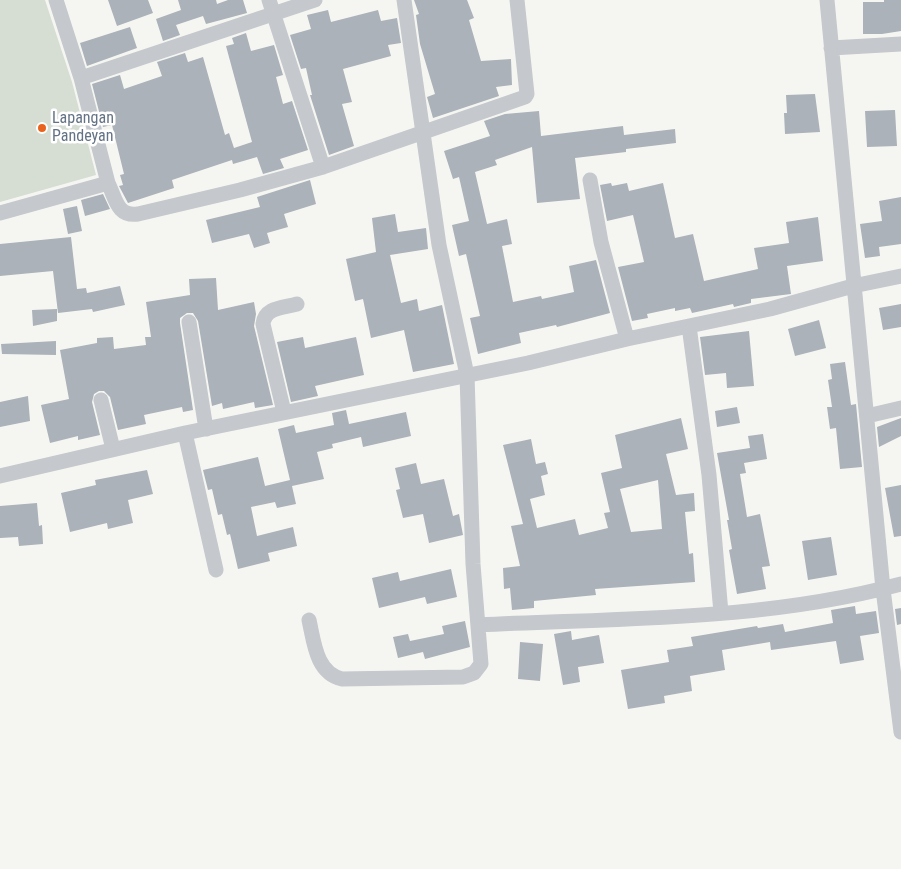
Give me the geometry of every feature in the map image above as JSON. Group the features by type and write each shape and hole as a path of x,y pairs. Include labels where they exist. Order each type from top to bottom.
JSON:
{"street":[{"path":"56,0 81,78 108,182 122,212 128,216 240,190 323,167 526,96 517,0"},
{"path":"81,78 271,7 315,0"},
{"path":"309,620 319,660 333,676 342,678 463,677 474,673 481,664 473,564 467,375 439,244 421,133 404,0"},
{"path":"827,0 883,589 901,732"},
{"path":"271,7 323,167"},
{"path":"831,48 901,44"},
{"path":"590,180 601,242 627,339"},
{"path":"0,213 108,182"},
{"path":"0,476 185,433 528,363 627,339 770,309 853,286 901,276"},
{"path":"284,412 263,324 264,317 268,312 297,304"},
{"path":"189,322 206,429"},
{"path":"689,326 712,503 721,613"},
{"path":"101,400 113,449"},
{"path":"867,416 901,408"},
{"path":"185,433 216,570"},
{"path":"478,625 782,609 901,584"}],"shaded area":[{"name":"Lapangan Pandeyan","path":"0,0 45,0 72,82 96,175 0,202"}],"building":[{"path":"108,0 148,0 153,13 117,26"},
{"path":"178,0 216,0 217,4 228,0 243,0 247,13 206,24 203,16 176,25 180,35 163,41 156,19 181,10"},
{"path":"414,0 467,0 474,18 469,20 481,61 511,59 512,85 496,87 499,96 433,118 427,97 435,94 420,44 416,15 419,14"},
{"path":"884,0 901,0 901,31 863,34 863,2 884,2"},
{"path":"328,10 331,22 378,10 381,21 397,18 401,43 388,45 391,56 343,69 352,102 342,104 354,146 329,155 310,95 312,95 306,68 301,69 290,35 311,29 307,15"},
{"path":"130,27 137,48 87,66 80,43"},
{"path":"246,33 251,51 274,45 283,75 276,77 283,104 292,101 308,150 280,159 284,168 263,174 257,157 233,164 232,160 172,180 174,188 128,203 119,186 123,185 120,175 124,174 112,125 103,127 92,84 120,75 124,89 162,76 157,62 185,53 188,62 203,57 225,135 229,133 234,148 252,142 226,46 234,44 232,38"},
{"path":"815,94 820,132 785,134 784,113 787,113 786,95"},
{"path":"895,110 897,146 867,147 865,111"},
{"path":"539,111 541,136 623,126 624,135 675,129 676,143 626,149 626,152 575,158 580,199 537,203 532,147 495,160 497,165 475,172 487,224 507,219 512,244 502,246 513,302 541,296 542,299 574,292 569,266 596,260 610,313 557,327 556,325 519,333 521,343 478,354 470,318 480,316 466,254 459,256 452,225 469,221 459,177 453,179 444,151 490,136 484,121 505,114"},
{"path":"310,180 316,204 284,214 288,227 267,233 270,243 254,248 249,234 212,243 206,220 260,207 257,197"},
{"path":"611,183 612,186 627,183 629,191 663,183 675,238 693,234 704,281 758,269 754,248 789,243 786,222 818,217 823,261 787,266 791,294 751,299 751,303 734,307 733,304 692,313 690,308 675,311 675,308 647,314 648,318 632,321 618,267 644,262 633,215 607,221 600,185"},
{"path":"103,194 110,209 85,216 81,200"},
{"path":"901,197 901,244 879,247 880,256 865,258 860,224 882,221 879,201"},
{"path":"77,206 82,231 68,234 63,209"},
{"path":"395,214 398,232 426,228 428,249 390,255 401,303 417,299 419,311 442,305 454,364 413,372 404,330 371,338 363,299 355,301 346,259 376,252 372,218"},
{"path":"71,237 77,289 86,288 87,293 120,286 125,305 93,312 92,309 58,313 53,271 0,276 0,244"},
{"path":"216,278 218,310 254,302 256,314 254,326 273,405 255,408 254,402 223,409 222,403 212,406 198,321 193,313 187,313 180,318 180,323 193,410 183,412 182,407 144,415 146,424 118,430 110,397 104,391 99,391 94,394 92,402 100,435 78,440 78,436 50,443 41,405 69,399 60,350 97,343 97,338 113,337 114,349 146,345 145,337 151,337 146,302 190,295 189,279"},
{"path":"901,304 901,327 883,330 879,308"},
{"path":"57,309 57,321 33,326 32,310"},
{"path":"819,320 826,348 795,356 788,329"},
{"path":"749,331 754,386 727,388 726,373 705,375 700,337"},
{"path":"303,337 305,348 356,337 364,375 315,386 318,396 291,402 277,342"},
{"path":"56,341 56,355 2,354 1,344"},
{"path":"845,362 851,405 856,404 862,467 840,469 836,428 830,429 827,407 832,407 828,380 832,379 830,364"},
{"path":"28,396 30,421 0,427 0,402"},
{"path":"737,407 740,423 717,427 715,411"},
{"path":"346,410 349,424 406,412 411,436 363,447 361,437 332,444 333,448 317,452 324,479 292,486 296,504 277,508 275,502 251,507 257,536 293,527 297,546 268,553 270,561 238,569 230,534 227,535 222,514 218,515 212,489 208,490 203,470 258,457 265,486 290,480 278,429 294,425 296,433 334,425 332,413"},
{"path":"681,418 688,449 666,454 676,495 694,493 695,511 685,512 689,554 693,553 695,582 595,589 596,595 534,601 534,608 512,610 510,588 504,589 503,568 520,566 511,526 523,524 503,445 531,439 536,464 545,462 548,474 541,476 545,495 530,499 537,528 575,519 579,535 608,528 604,513 610,512 601,473 622,468 615,435","holes":["658,480 662,529 631,532 620,489"]},
{"path":"901,418 901,436 879,447 877,427"},
{"path":"763,434 767,459 744,463 746,473 740,474 747,517 760,514 770,566 762,567 766,589 737,594 729,550 732,549 727,520 729,520 717,453 750,448 748,436"},
{"path":"416,463 421,484 444,479 453,516 459,514 463,535 429,543 423,514 403,518 396,490 400,489 395,468"},
{"path":"147,470 153,494 128,500 133,523 108,529 107,523 70,532 61,493 96,485 95,480"},
{"path":"901,485 901,536 894,537 885,488"},
{"path":"37,503 39,526 42,525 43,544 19,546 18,537 0,538 0,506"},
{"path":"831,537 837,575 808,580 802,541"},
{"path":"451,569 457,597 427,604 425,597 379,608 372,578 398,572 400,581"},
{"path":"855,606 856,614 876,611 879,633 860,636 864,660 840,664 836,641 771,650 770,642 722,650 725,670 690,676 692,691 664,696 665,703 628,709 621,670 669,662 667,650 693,646 691,637 757,626 758,628 783,624 785,632 833,623 831,610"},
{"path":"901,608 901,624 897,625 895,609"},
{"path":"465,621 470,647 425,659 423,652 398,658 393,637 408,634 410,641 444,634 442,626"},
{"path":"571,631 572,640 599,635 604,663 578,667 580,682 563,685 554,634"},
{"path":"520,642 543,644 540,681 518,679"}],"place":[{"name":"Lapangan Pandeyan","path":"42,128"}]}
